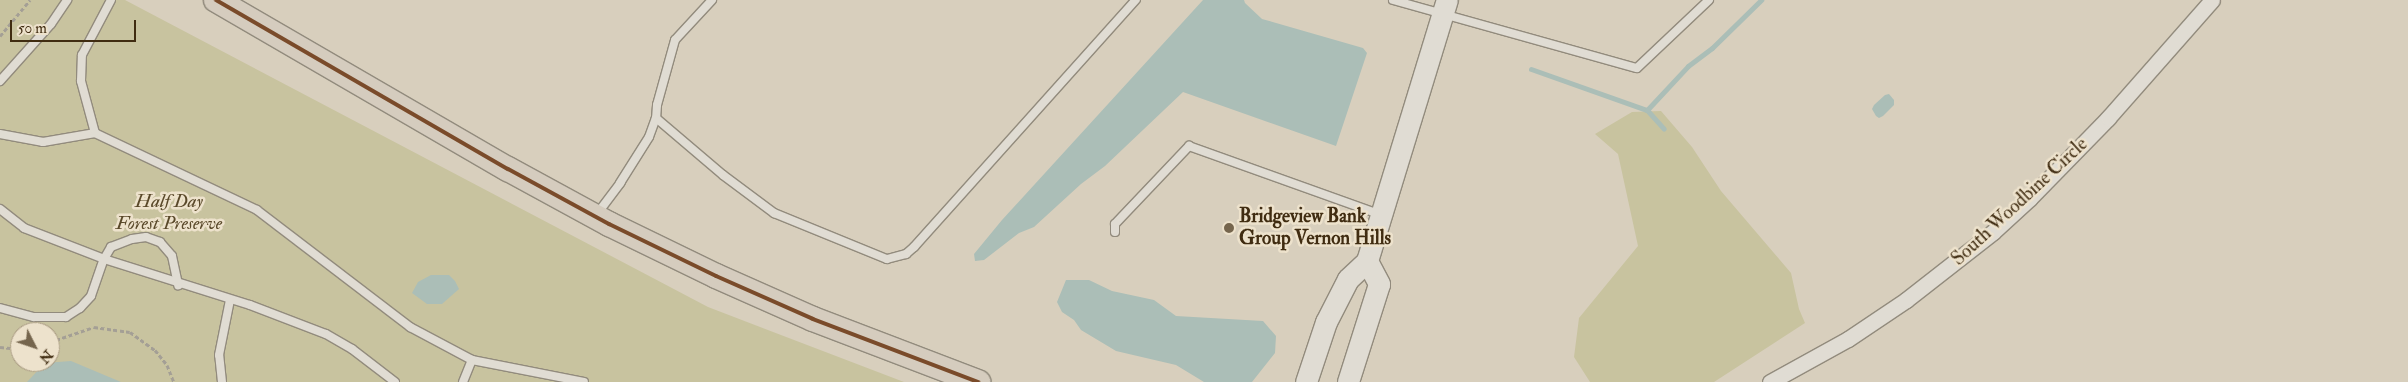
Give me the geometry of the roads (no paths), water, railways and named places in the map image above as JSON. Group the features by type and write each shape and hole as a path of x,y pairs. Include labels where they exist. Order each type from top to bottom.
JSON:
{"main road":[{"path":"216,0 508,170 595,216 716,276 813,318 978,382"}],"street":[{"name":"South Woodbine Circle","path":"1770,382 1848,339 1906,300 1994,232 2108,118 2212,0"},
{"path":"1306,382 1326,322 1348,279 1367,261 1445,7"},
{"path":"1348,382 1379,284 1367,261"}],"lane":[{"path":"0,81 51,24 67,0"},
{"path":"95,133 82,81 82,55 111,0"},
{"path":"595,216 620,183 649,137 656,118 657,106 675,40 712,0"},
{"path":"656,118 723,175 774,213 887,259 906,254 914,247 1136,0"},
{"path":"1393,0 1445,7 1637,68 1709,0"},
{"path":"0,134 43,142 95,133 257,210 410,327 472,360 584,382"},
{"path":"1115,232 1115,224 1189,146 1381,214"},
{"path":"0,209 24,228 104,259 326,334 352,349 395,382"},
{"path":"0,308 34,317 66,316 80,308 91,296 104,259 111,247 121,242 146,238 160,242 172,256 178,284"},
{"path":"222,382 219,355 230,300"},
{"path":"464,382 472,360"}],"waterway":[{"path":"1647,110 1688,66 1712,48 1761,0"},
{"path":"1531,69 1647,110 1664,129"}],"place":[{"name":"Bridgeview Bank Group Vernon Hills","path":"1229,228"}],"park label":[{"name":"Half Day Forest Preserve","path":"169,213"}]}
